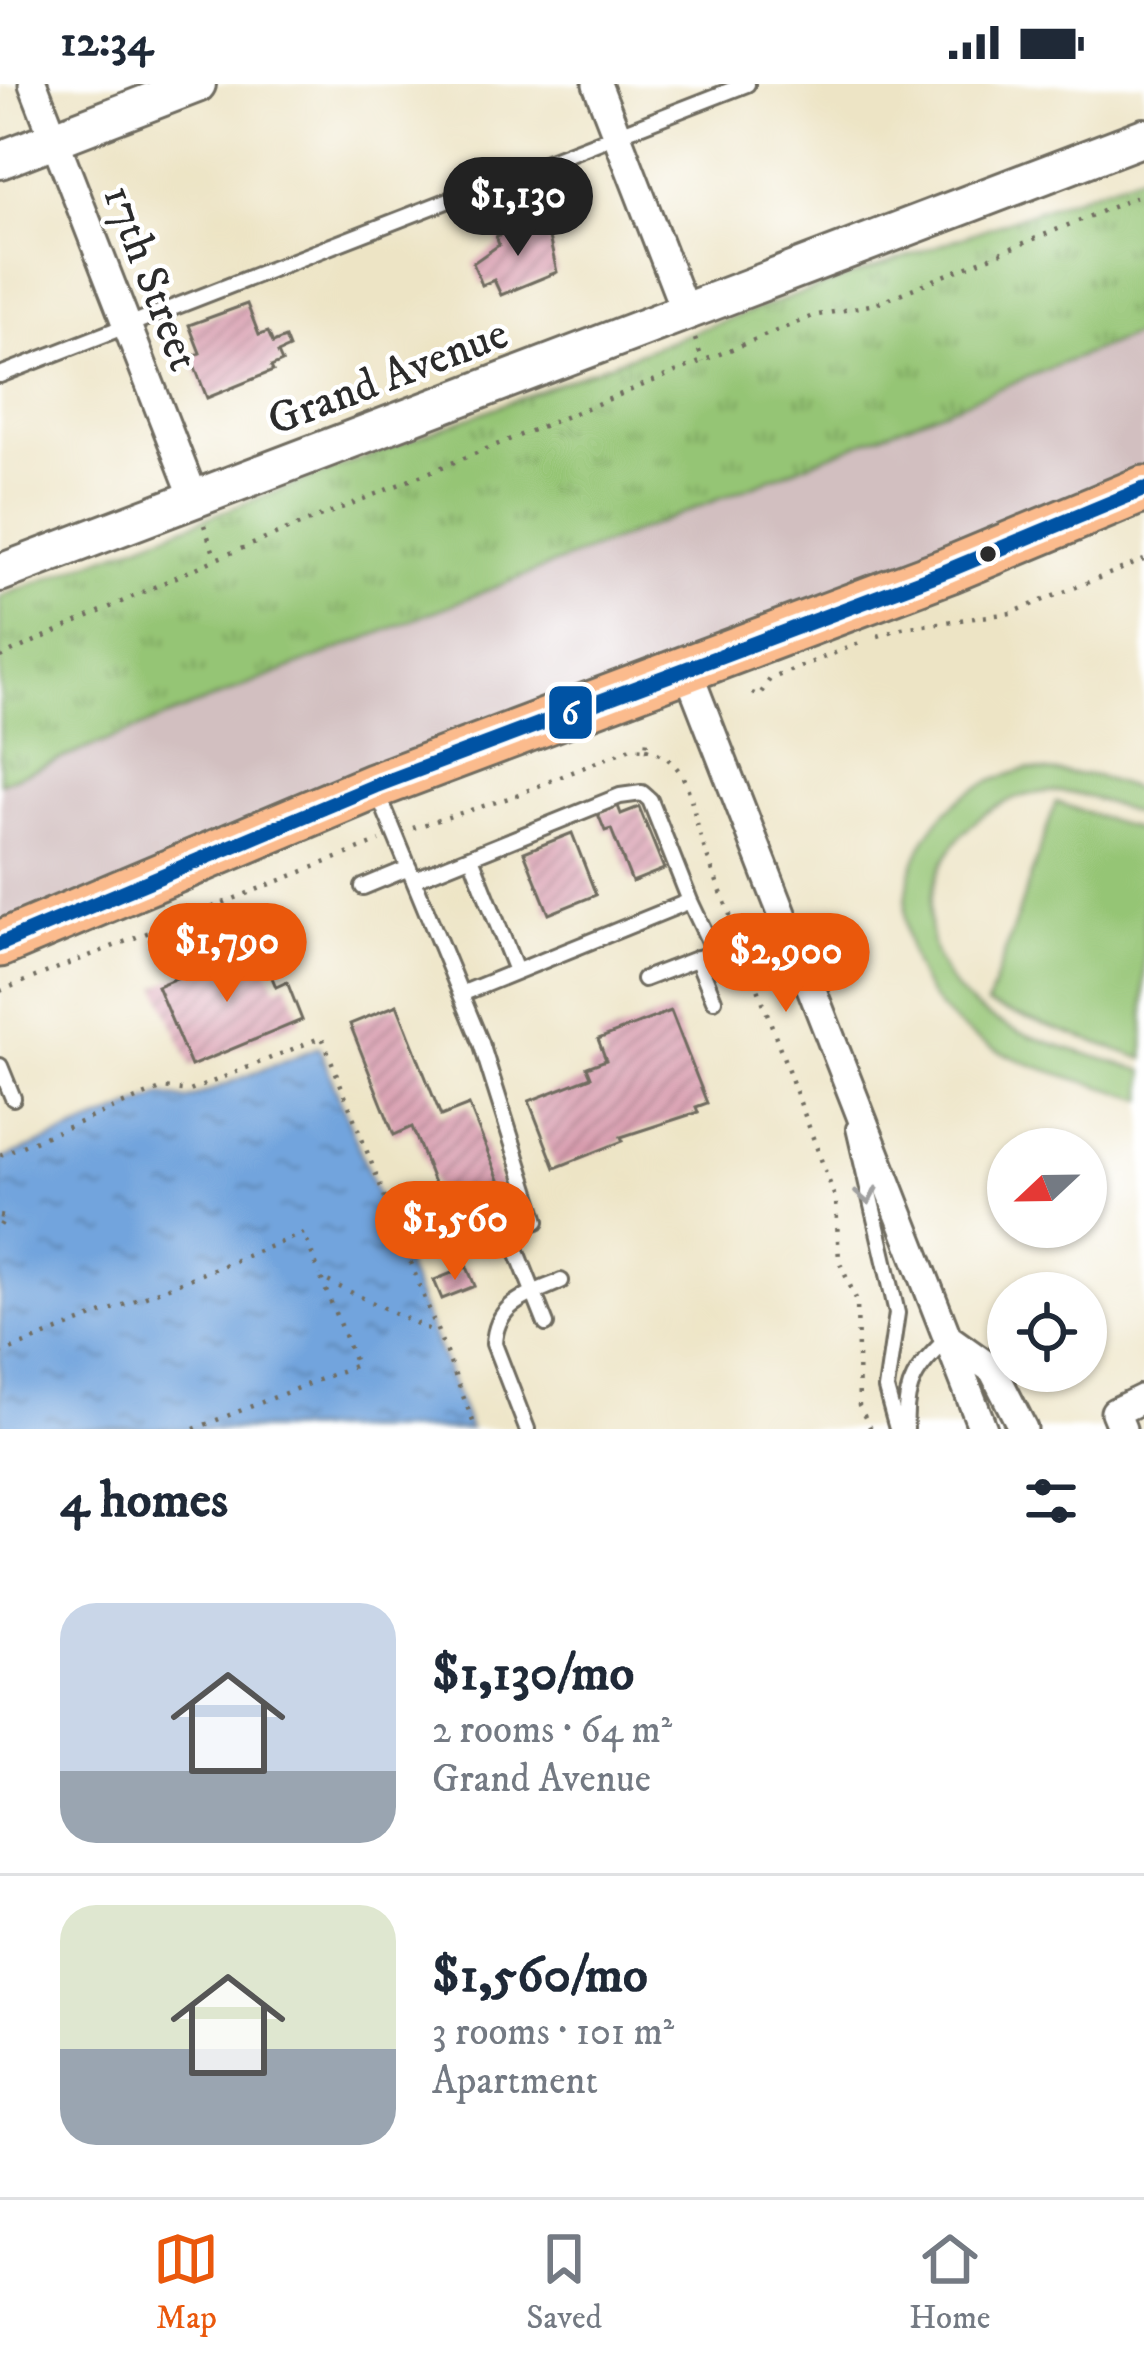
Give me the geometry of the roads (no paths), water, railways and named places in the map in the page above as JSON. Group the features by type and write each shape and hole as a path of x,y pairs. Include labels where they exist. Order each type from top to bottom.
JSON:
{"main road":[{"path":"0,944 375,786 1144,489"}],"street":[{"name":"17th Street","path":"34,84 195,500"},
{"path":"0,160 197,84"},
{"path":"598,84 685,311"},
{"name":"Grand Avenue","path":"0,573 1144,136"},
{"path":"686,668 983,1429"},
{"path":"948,1337 993,1370 1023,1429"},
{"path":"1122,1429 1115,1412 1144,1398"}],"lane":[{"path":"0,375 746,84"},
{"path":"375,786 461,994 537,1221 509,1231 546,1324"},
{"path":"363,887 471,857 620,796 642,793 650,800 714,952"},
{"path":"471,857 516,971"},
{"path":"461,994 690,901"},
{"path":"644,979 785,925"},
{"path":"697,958 714,1000"},
{"path":"0,1066 13,1098"},
{"path":"846,1082 871,1217 897,1313 886,1389 902,1429"},
{"path":"527,1429 494,1344 497,1321 514,1301 561,1281"},
{"path":"902,1429 904,1398 914,1370 948,1337"}],"water":[{"path":"319,1047 470,1429 0,1429 0,1160 163,1095 187,1100"}]}
